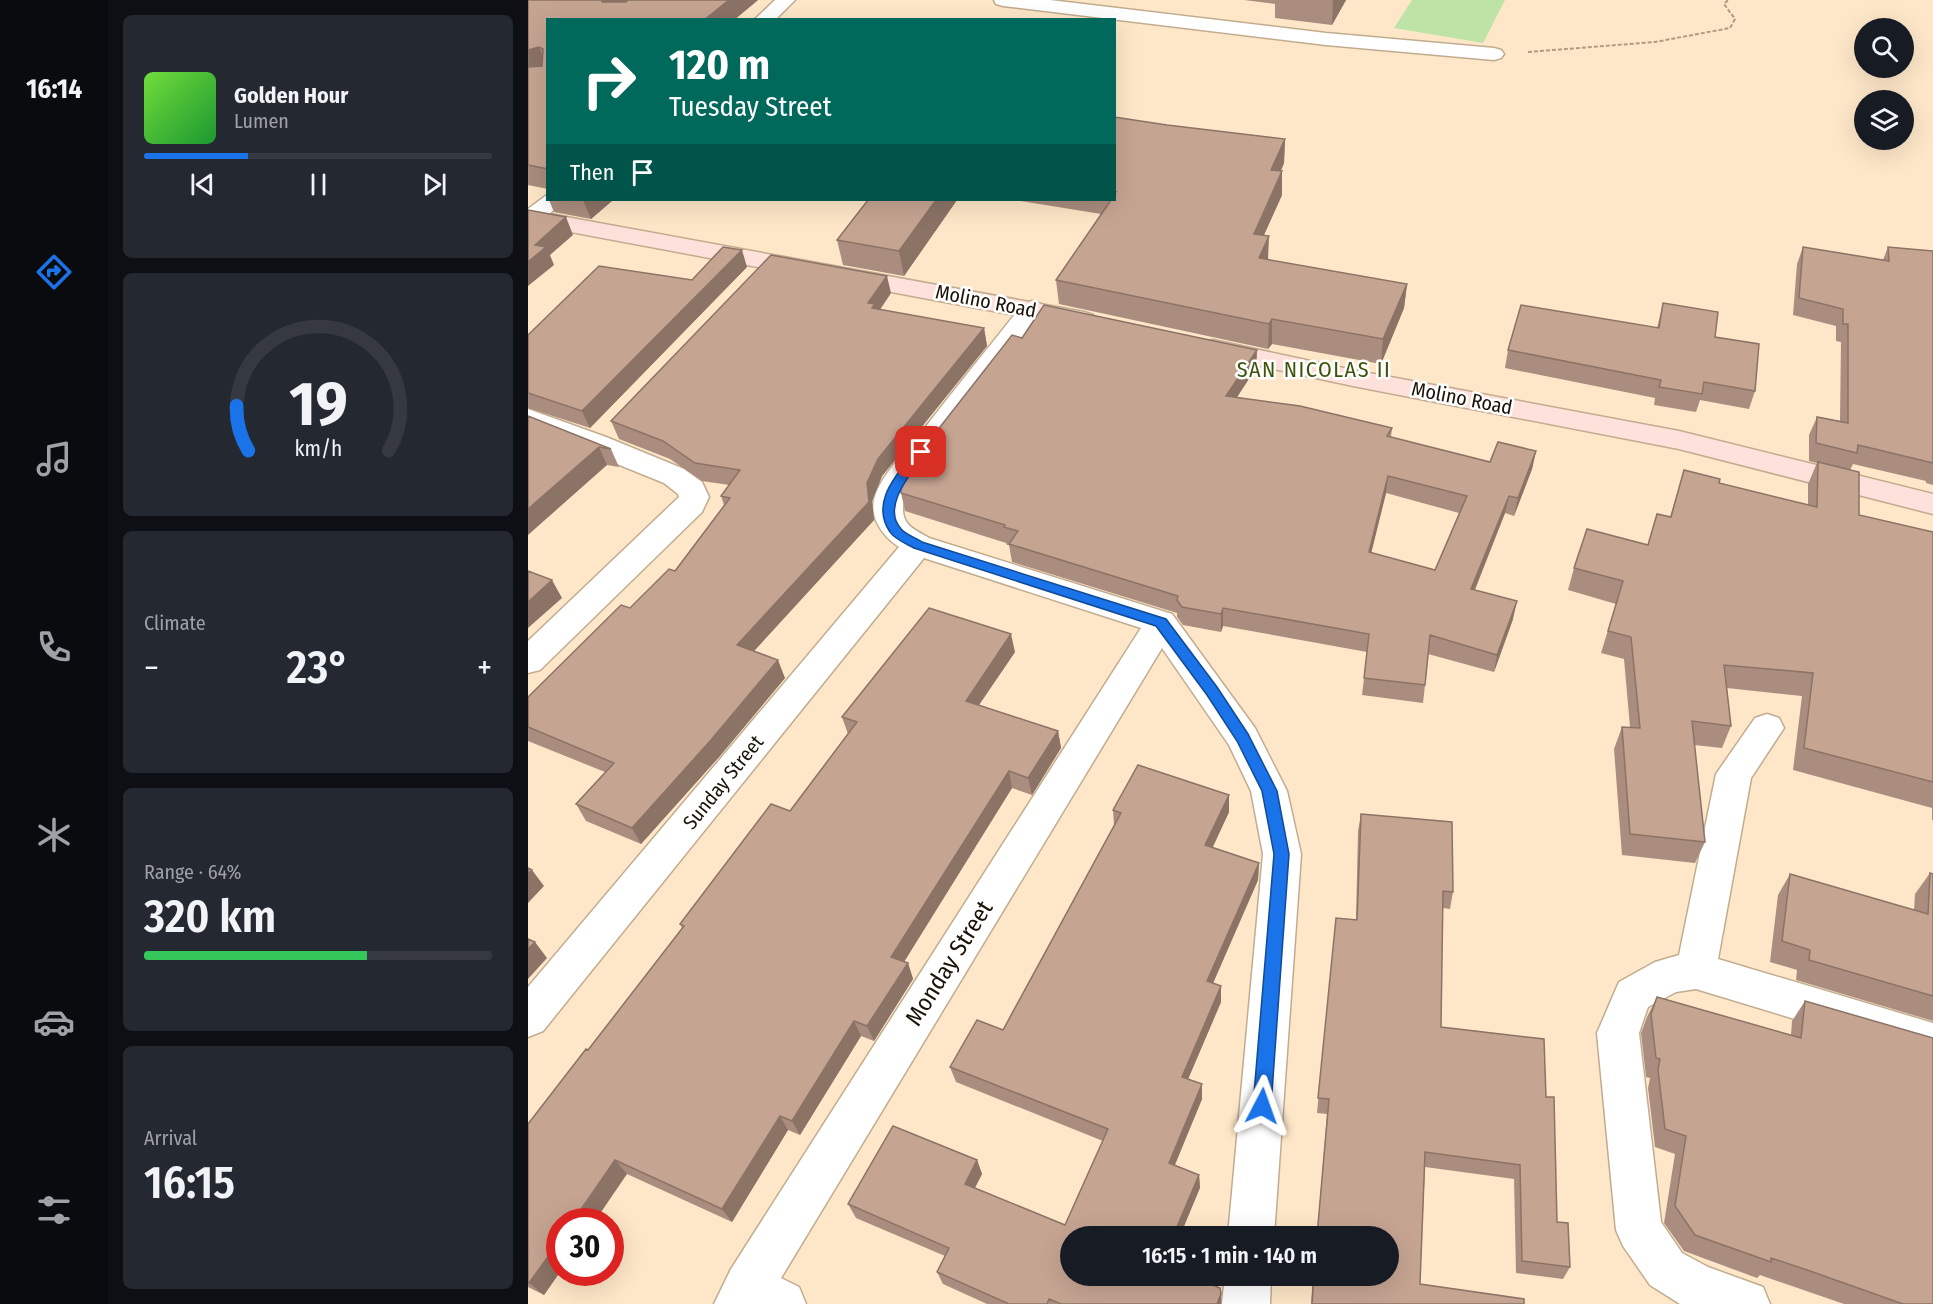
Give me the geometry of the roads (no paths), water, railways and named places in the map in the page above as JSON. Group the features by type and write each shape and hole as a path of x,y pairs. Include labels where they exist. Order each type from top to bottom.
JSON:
{"main road":[{"name":"Molino Road","path":"530,217 1032,309 1110,326"},
{"name":"Molino Road","path":"1188,342 1353,378 1679,440 1933,504"}],"street":[{"path":"765,18 786,0"},
{"path":"1003,0 1348,42 1494,54"},
{"path":"530,217 552,201"},
{"path":"745,287 770,261"},
{"path":"1032,309 907,469 890,494 889,514 896,531 918,545 1161,622 1212,691 1243,738 1269,791 1282,854 1252,1226"},
{"path":"528,418 604,434 674,476 692,489 694,497 691,505 528,661"},
{"name":"Sunday Street","path":"528,1018 918,545"},
{"name":"Monday Street","path":"756,1298 1161,622"},
{"path":"1696,971 1734,774 1767,728"},
{"path":"1746,1304 1697,1287 1666,1269 1639,1230 1618,1033 1633,995 1669,975 1696,971 1933,1042"},
{"path":"1246,1304 1247,1286"}],"district":[{"name":"SAN NICOLAS II","path":"1314,369"}]}
